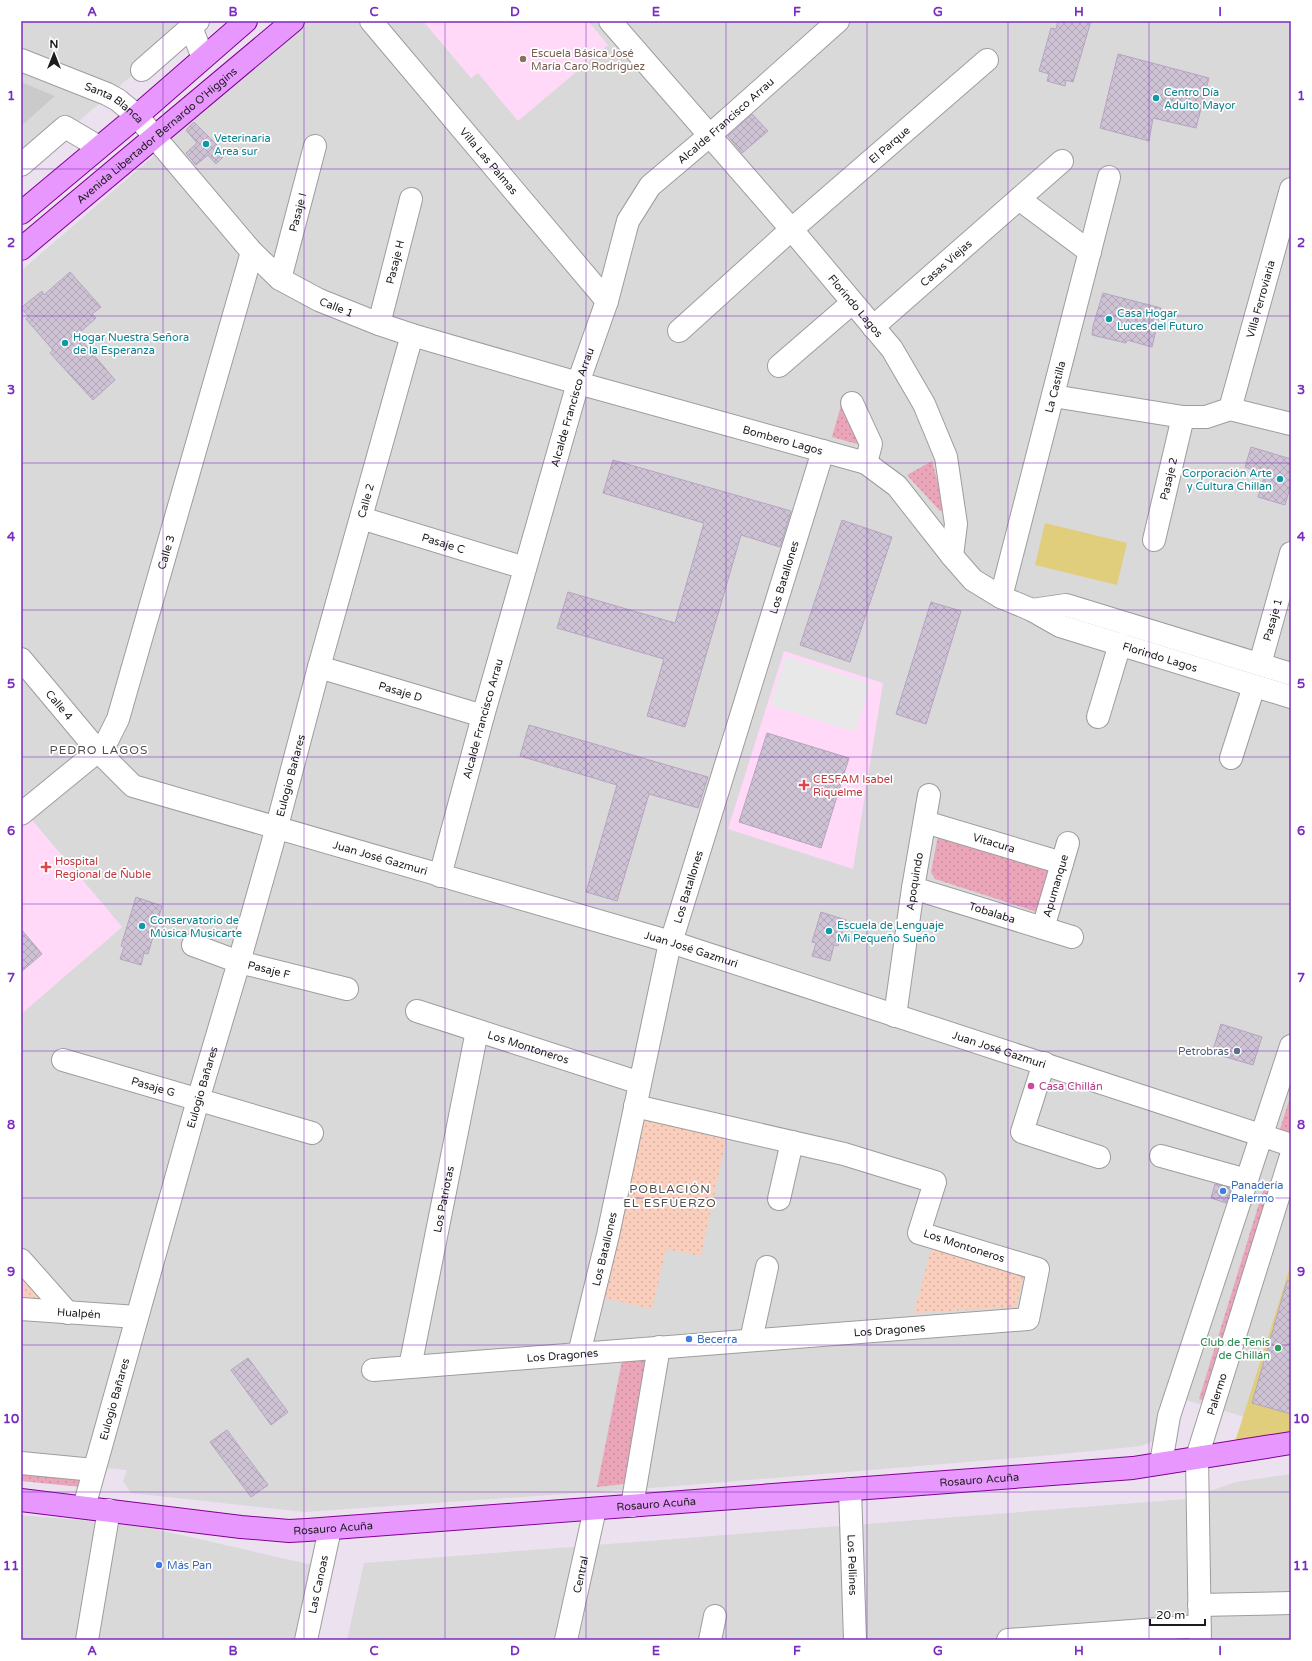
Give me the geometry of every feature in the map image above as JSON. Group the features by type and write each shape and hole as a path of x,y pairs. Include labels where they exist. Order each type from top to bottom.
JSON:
{"main road":[{"path":"21,213 137,116 246,21"},
{"name":"Avenida Libertador Bernardo O'Higgins","path":"21,249 293,21"},
{"name":"Rosauro Acuña","path":"21,1500 241,1527 289,1531 1101,1470 1161,1464 1291,1443"}],"street":[{"name":"Villa Las Palmas","path":"371,21 607,301"},
{"name":"Florindo Lagos","path":"610,21 792,230 892,349 924,404 946,457 956,524 952,556 973,580 1001,597 1032,610 1060,626 1291,697"},
{"name":"Alcalde Francisco Arrau","path":"440,876 483,716 578,383 607,301 628,221 650,186 709,136 838,21"},
{"path":"142,70 194,24 203,58"},
{"name":"Santa Blanca","path":"21,60 107,94 118,100 137,116 154,138"},
{"name":"El Parque","path":"679,331 987,60"},
{"path":"21,165 65,127 99,147"},
{"name":"Calle 1","path":"154,138 252,252 280,279 319,300 379,324 578,383"},
{"name":"Pasaje I","path":"280,279 315,146"},
{"name":"Casas Viejas","path":"873,327 1062,162"},
{"name":"La Castilla","path":"1001,597 1109,177"},
{"name":"Villa Ferroviaria","path":"1230,409 1291,189"},
{"name":"Pasaje H","path":"379,324 411,199"},
{"path":"1019,199 1090,252"},
{"name":"Calle 3","path":"21,814 98,751 111,734 118,719 252,252"},
{"path":"779,366 852,303"},
{"name":"Calle 2","path":"319,667 412,334"},
{"name":"Bombero Lagos","path":"578,383 866,464 897,486 952,556"},
{"path":"1053,396 1183,417 1206,417 1230,409 1291,424"},
{"path":"852,403 871,444 866,464"},
{"name":"Pasaje 2","path":"1154,540 1183,417"},
{"name":"Los Batallones","path":"579,1354 608,1235 671,942 823,451"},
{"name":"Pasaje C","path":"361,518 525,568"},
{"name":"Pasaje 1","path":"1260,664 1291,552"},
{"name":"Florindo Lagos","path":"1032,610 1066,605 1291,674"},
{"path":"1098,717 1120,644"},
{"name":"Calle 4","path":"21,659 98,751"},
{"name":"Pasaje D","path":"319,667 483,716"},
{"name":"Eulogio Bañares","path":"84,1507 198,1100 277,828 319,667"},
{"path":"1231,758 1254,686"},
{"name":"Juan José Gazmuri","path":"98,751 133,786 671,942 1262,1134 1291,1145"},
{"name":"Apoquindo","path":"895,1016 913,888 929,795"},
{"name":"Vitacura","path":"925,822 1062,864"},
{"name":"Apumanque","path":"1042,928 1068,843"},
{"name":"Tobalaba","path":"913,888 1072,937"},
{"name":"Pasaje F","path":"194,945 239,962 347,989"},
{"name":"Los Montoneros","path":"417,1011 640,1083"},
{"name":"Los Patriotas","path":"410,1367 477,1031"},
{"path":"1161,1464 1169,1416 1291,1046"},
{"name":"Pasaje G","path":"63,1060 312,1133"},
{"path":"1044,1064 1022,1132 1099,1157"},
{"name":"Los Montoneros","path":"635,1106 844,1154 935,1182 919,1233 1038,1269 1028,1319"},
{"path":"779,1199 792,1142"},
{"path":"1161,1156 1249,1172 1288,1177"},
{"name":"Palermo","path":"1199,1633 1197,1457 1288,1177 1291,1156"},
{"path":"21,1260 68,1313"},
{"path":"752,1340 767,1266"},
{"name":"Hualpén","path":"21,1309 137,1317"},
{"name":"Los Dragones","path":"373,1370 1028,1319"},
{"path":"632,1506 659,1347"},
{"path":"21,1463 94,1470"},
{"name":"Los Pellines","path":"850,1489 855,1640"},
{"name":"Central","path":"566,1640 595,1508"},
{"path":"87,1640 108,1510"},
{"name":"Las Canoas","path":"306,1640 330,1529"},
{"path":"1199,1605 1291,1603"},
{"path":"710,1640 715,1616"},
{"path":"1008,1640 1199,1633"}],"shaded area":[{"path":"21,21 195,21 21,171"},
{"path":"304,21 1291,21 1291,1428 1245,1417 1172,1396 1159,1439 1141,1446 1052,1455 665,1487 305,1512 131,1493 123,1481 127,1470 21,1460 21,1014 122,927 21,807 21,271 150,159"},
{"name":"Escuela Básica José María Caro Rodríguez","path":"423,21 588,21 608,45 518,121 478,73 471,78"},
{"path":"21,82 55,96 21,126"},
{"path":"844,395 865,441 864,446 832,437"},
{"path":"932,461 945,509 940,511 907,475"},
{"path":"1045,523 1127,543 1117,585 1035,565"},
{"name":"CESFAM Isabel Riquelme","path":"784,651 883,683 853,869 728,829"},
{"path":"786,656 871,684 855,732 770,705"},
{"name":"Hospital Regional de Ñuble","path":"21,807 122,927 21,1014"},
{"path":"938,836 1051,867 1037,912 935,879 931,872"},
{"path":"1291,1094 1291,1132 1280,1129"},
{"path":"641,1111 728,1130 701,1256 666,1249 652,1309 600,1297"},
{"path":"1265,1184 1280,1189 1214,1404 1199,1399"},
{"path":"932,1246 1025,1271 1016,1307 914,1313"},
{"name":"Club de Tenis de Chillán","path":"1291,1264 1291,1433 1235,1442"},
{"path":"21,1271 52,1307 21,1303"},
{"path":"648,1358 625,1484 597,1487 622,1361"},
{"path":"21,1472 82,1478 81,1487 21,1481"},
{"path":"1291,1474 1291,1640 347,1640 364,1563 1187,1499 1236,1482"},
{"path":"21,1515 137,1525 317,1566 300,1640 21,1640"}],"building":[{"path":"1058,21 1091,21 1073,82 1066,80 1065,86 1047,81 1049,74 1039,71 1051,28 1056,29"},
{"name":"Centro Día Adulto Mayor","path":"1118,54 1209,78 1196,128 1153,118 1149,141 1100,128"},
{"path":"752,114 768,131 742,153 728,136"},
{"name":"Veterinaria Area sur","path":"194,122 226,154 216,164 208,155 196,165 186,153 197,143 186,130"},
{"name":"Hogar Nuestra Señora de la Esperanza","path":"70,272 101,307 92,314 96,318 77,335 115,380 93,400 50,353 53,350 26,319 29,317 21,308 42,291 44,295"},
{"name":"Casa Hogar Luces del Futuro","path":"1103,293 1161,308 1152,347 1127,340 1126,343 1092,335 1093,326"},
{"name":"Corporación Arte y Cultura Chillan","path":"1251,447 1291,459 1291,484 1285,505 1258,497 1265,474 1245,467"},
{"path":"613,460 791,511 780,547 741,535 685,727 647,716 664,659 557,628 568,592 675,623 704,523 603,493"},
{"path":"842,520 892,537 850,662 800,645"},
{"path":"931,602 961,611 926,724 896,714"},
{"path":"529,725 708,777 698,808 649,794 617,901 586,892 617,785 520,756"},
{"path":"767,733 849,758 821,848 739,822"},
{"name":"Conservatorio de Música Musicarte","path":"136,897 162,906 148,954 144,953 141,965 120,959 124,947 121,946"},
{"name":"Escuela de Lenguaje Mi Pequeño Sueño","path":"821,912 846,920 838,946 834,945 830,961 812,956 816,943 812,942"},
{"path":"21,929 42,954 21,972"},
{"path":"1221,1024 1262,1037 1253,1065 1212,1053"},
{"path":"1215,1184 1231,1188 1226,1203 1211,1198"},
{"path":"1287,1281 1291,1281 1291,1414 1252,1403"},
{"path":"248,1358 288,1412 271,1425 231,1370"},
{"path":"227,1430 268,1485 251,1497 210,1442"}],"place":[{"name":"Escuela Básica José María Caro Rodríguez","path":"523,59"},
{"name":"Centro Día Adulto Mayor","path":"1156,98"},
{"name":"Veterinaria Area sur","path":"206,144"},
{"name":"Casa Hogar Luces del Futuro","path":"1109,319"},
{"name":"Hogar Nuestra Señora de la Esperanza","path":"65,343"},
{"name":"Corporación Arte y Cultura Chillan","path":"1280,479"},
{"name":"CESFAM Isabel Riquelme","path":"804,785"},
{"name":"Hospital Regional de Ñuble","path":"46,867"},
{"name":"Conservatorio de Música Musicarte","path":"142,926"},
{"name":"Escuela de Lenguaje Mi Pequeño Sueño","path":"829,931"},
{"name":"Petrobras","path":"1237,1051"},
{"name":"Casa Chillán","path":"1031,1086"},
{"name":"Panadería Palermo","path":"1223,1191"},
{"name":"Becerra","path":"689,1339"},
{"name":"Club de Tenis de Chillán","path":"1278,1348"},
{"name":"Más Pan","path":"159,1565"}],"district":[{"name":"PEDRO LAGOS","path":"99,750"},
{"name":"POBLACIÓN EL ESFUERZO","path":"670,1196"}]}
